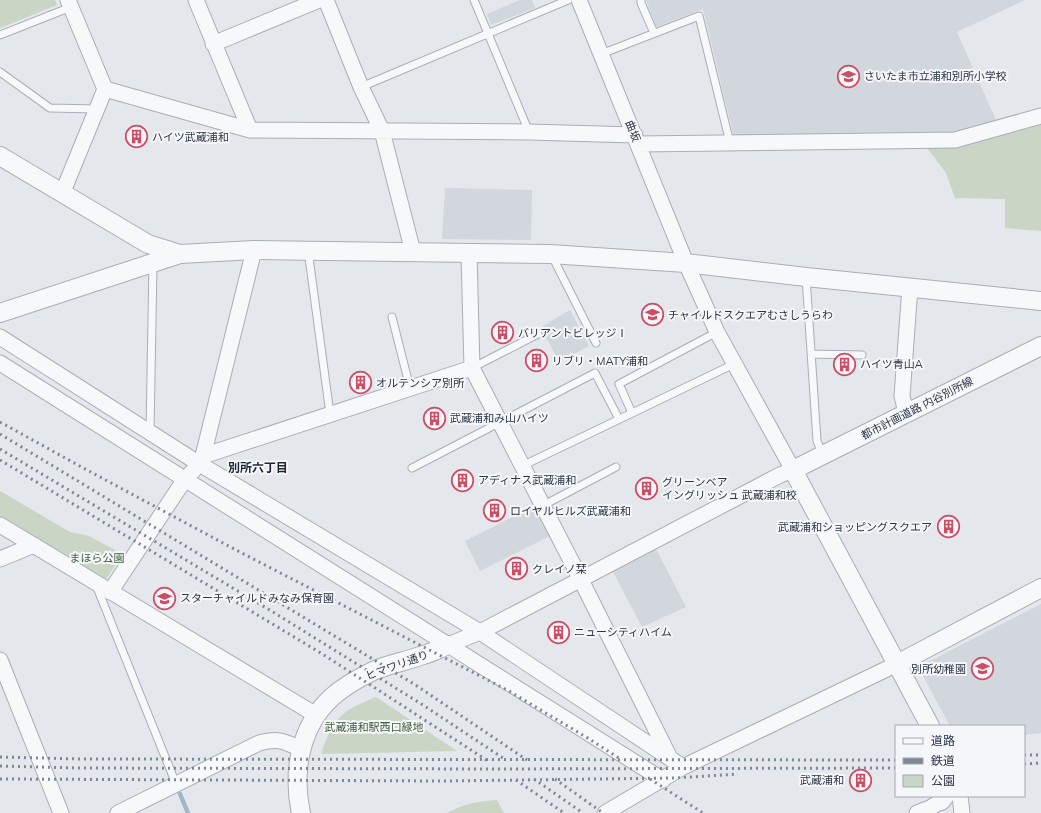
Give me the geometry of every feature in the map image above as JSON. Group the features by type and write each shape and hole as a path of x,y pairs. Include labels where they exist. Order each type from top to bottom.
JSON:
{"street":[{"path":"196,0 250,130"},
{"path":"213,44 319,0"},
{"path":"326,0 361,87 382,131 413,252"},
{"name":"曲坂","path":"579,0 686,263 717,332 793,470"},
{"path":"62,194 106,89 69,4"},
{"path":"106,89 250,130 529,132 637,140 730,143 955,140 1041,116"},
{"path":"0,156 148,244 180,254"},
{"path":"110,592 185,479 200,460 254,250"},
{"path":"0,313 180,254 254,250 550,254 686,263 1041,301"},
{"path":"469,253 472,368 581,580 670,758"},
{"path":"906,413 902,396 910,287"},
{"path":"0,337 150,432 200,460 480,632 683,767"},
{"name":"都市計画道路 内谷別所線","path":"793,470 1041,346"},
{"path":"0,363 663,780"},
{"path":"200,460 330,414 472,368"},
{"path":"448,645 480,632 780,475 793,470 929,725"},
{"path":"0,526 316,715"},
{"path":"0,559 34,545"},
{"path":"605,813 683,767 897,664 1041,588"},
{"name":"ヒマワリ通り","path":"301,813 297,796 298,768 301,749 307,731 316,715 332,697 348,685 368,674 396,663 425,655 448,645"},
{"path":"0,660 62,813"},
{"path":"118,813 259,743 273,740 282,741 301,749"},
{"path":"960,797 962,813"},
{"path":"918,813 939,803 943,798"}],"lane":[{"path":"474,0 529,132"},
{"path":"361,87 568,0"},
{"path":"641,0 654,33"},
{"path":"0,35 69,4"},
{"path":"601,54 699,16 730,143"},
{"path":"0,72 50,108 97,109"},
{"path":"308,250 330,414"},
{"path":"550,254 596,343"},
{"path":"150,432 153,263"},
{"path":"806,277 817,441 823,455"},
{"path":"392,317 410,388"},
{"path":"632,413 619,384 717,332"},
{"path":"472,368 538,334"},
{"path":"811,354 862,355"},
{"path":"522,466 734,364"},
{"path":"412,468 595,373 619,419"},
{"path":"542,506 616,467"},
{"path":"95,583 176,784"}],"shaded area":[{"path":"520,0 532,0 535,8 491,25 487,14"},
{"name":"さいたま市立浦和別所小学校","path":"646,0 1025,0 957,32 996,120 955,134 734,137 703,9 656,27"},
{"path":"445,188 532,190 531,240 442,239"},
{"path":"570,310 589,346 559,362 541,327"},
{"path":"536,505 552,535 480,571 465,541"},
{"path":"655,547 686,607 642,627 612,570"},
{"name":"別所幼稚園","path":"1041,604 1041,733 1025,735 1025,725 949,725 922,674 924,664"}],"green space":[{"path":"0,0 55,0 57,5 0,28"},
{"path":"1041,122 1041,231 1005,228 1005,199 955,198 946,173 925,145"},
{"name":"まほら公園","path":"0,491 70,532 89,536 117,551 120,558 107,578 99,579 0,518"},
{"name":"武蔵浦和駅西口緑地","path":"376,697 457,751 321,754 331,730 342,715 354,707"},
{"path":"497,800 504,813 447,813 459,807 484,801"}],"waterway":[{"path":"180,794 188,813"}],"railway":[{"path":"0,422 236,550 509,691 622,760"},
{"path":"0,434 414,684 527,760"},
{"path":"0,449 273,612 423,705 506,760"},
{"path":"0,460 324,655 488,761"},
{"path":"1025,755 1041,755"},
{"path":"0,757 79,759 895,760"},
{"path":"1025,764 1041,763"},
{"path":"0,766 78,768 490,769 895,768"},
{"path":"0,779 443,781 674,778 738,774"},
{"path":"534,779 583,813"},
{"path":"555,779 603,813"},
{"path":"650,779 703,813"},
{"path":"516,780 564,813"}],"place":[{"name":"さいたま市立浦和別所小学校","path":"848,76"},
{"name":"ハイツ武蔵浦和","path":"136,137"},
{"name":"チャイルドスクエアむさしうらわ","path":"653,315"},
{"name":"バリアントビレッジⅠ","path":"503,333"},
{"name":"リブリ・MATY浦和","path":"537,361"},
{"name":"ハイツ青山A","path":"845,364"},
{"name":"オルテンシア別所","path":"360,383"},
{"name":"武蔵浦和み山ハイツ","path":"435,418"},
{"name":"アディナス武蔵浦和","path":"462,480"},
{"name":"グリーンベア イングリッシュ 武蔵浦和校","path":"646,488"},
{"name":"ロイヤルヒルズ武蔵浦和","path":"495,511"},
{"name":"武蔵浦和ショッピングスクエア","path":"948,527"},
{"name":"クレイノ栞","path":"516,569"},
{"name":"スターチャイルドみなみ保育園","path":"164,598"},
{"name":"ニューシティハイム","path":"559,632"},
{"name":"別所幼稚園","path":"982,669"},
{"name":"武蔵浦和","path":"860,780"}],"district":[{"name":"別所六丁目","path":"258,468"}]}
